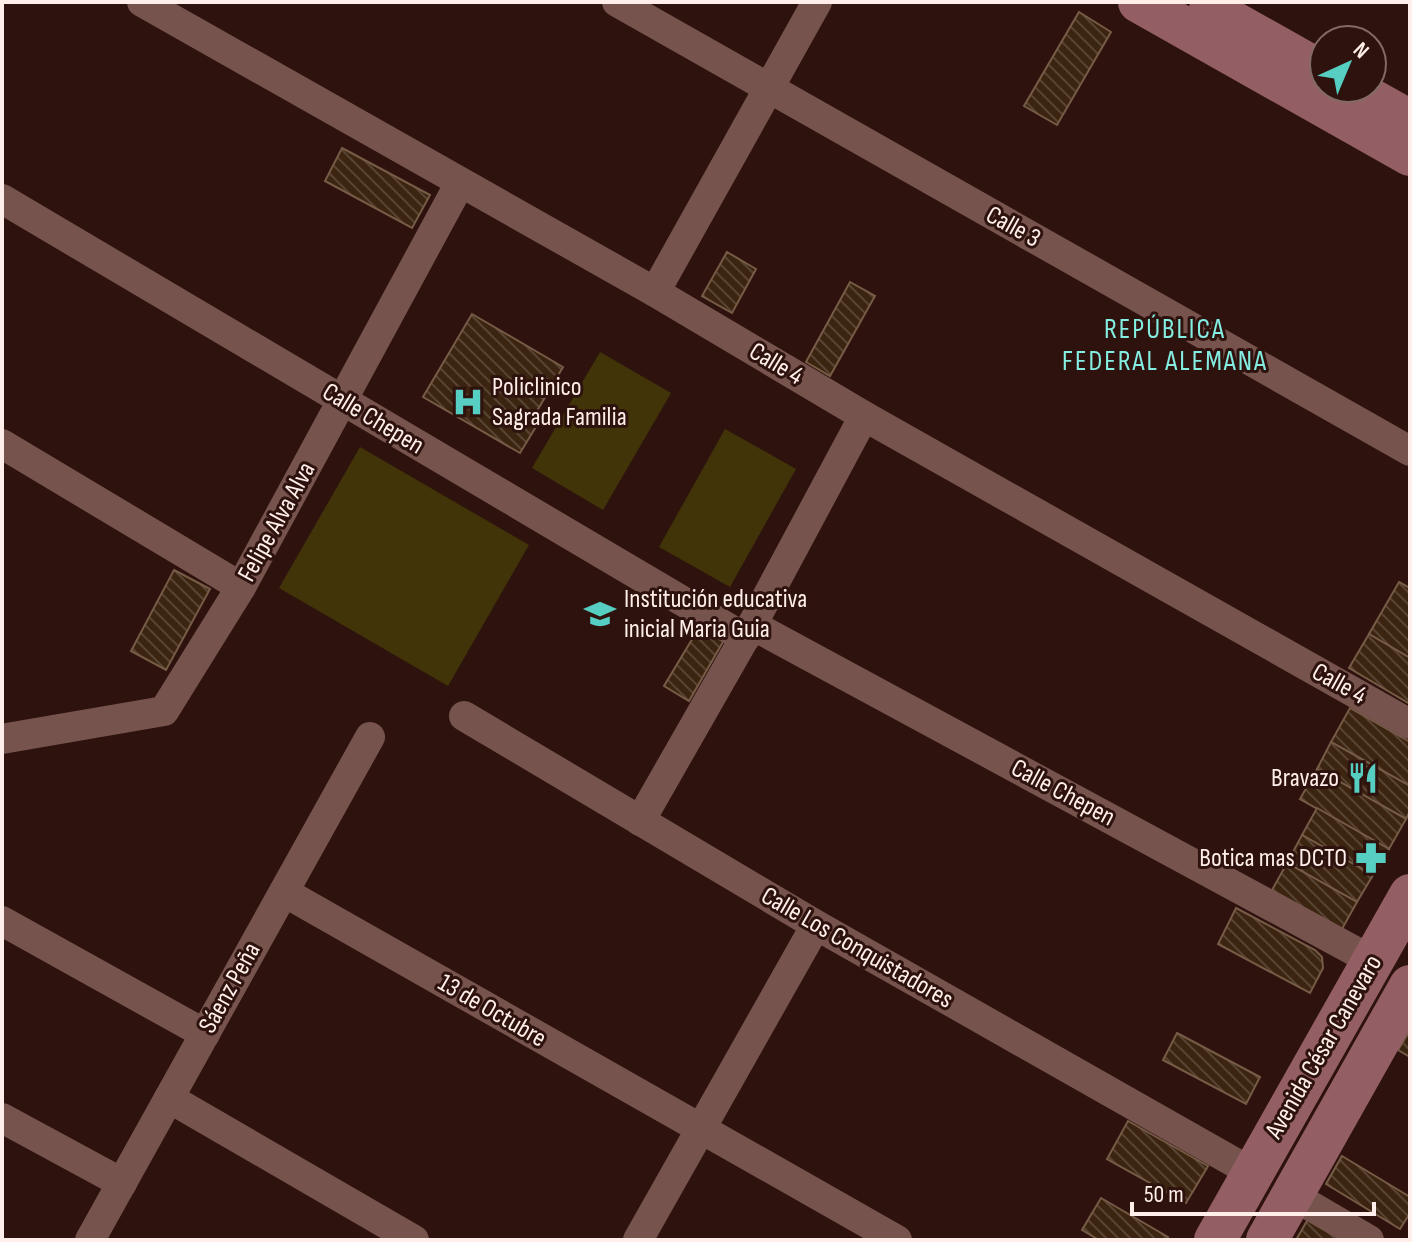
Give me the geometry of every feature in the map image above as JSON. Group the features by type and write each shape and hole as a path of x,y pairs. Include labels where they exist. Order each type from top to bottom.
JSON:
{"main road":[{"path":"1139,2 1410,155"},
{"path":"1198,2 1308,64"},
{"path":"1380,104 1410,121"},
{"name":"Avenida César Canevaro","path":"1215,1240 1410,895"},
{"name":"Avenida César Canevaro","path":"1267,1240 1409,991"}],"street":[{"name":"Calle 4","path":"142,2 655,292 864,416 1410,724"},
{"name":"Calle 3","path":"617,2 1410,451"},
{"path":"655,292 817,2"},
{"name":"Felipe Alva Alva","path":"2,739 164,711 241,587 460,183"},
{"name":"Calle Chepen","path":"2,199 343,401 748,631 1373,961"},
{"path":"640,821 748,631 864,416"},
{"path":"2,444 241,587"},
{"name":"Calle Los Conquistadores","path":"464,716 816,925 1253,1173"},
{"name":"Sáenz Peña","path":"90,1240 370,737"},
{"name":"13 de Octubre","path":"284,892 897,1240"},
{"path":"2,921 205,1034"},
{"path":"638,1240 816,925"},
{"path":"169,1098 414,1240"},
{"path":"2,1118 122,1183"},
{"path":"1292,1195 1369,1240"}],"shaded area":[{"path":"600,352 671,393 603,510 532,468"},
{"path":"725,429 796,469 730,587 659,547"},
{"path":"360,447 529,545 448,686 279,588"}],"building":[{"path":"1079,12 1111,32 1057,125 1024,106"},
{"path":"342,148 430,195 412,228 325,181"},
{"path":"727,252 756,269 732,313 702,296"},
{"path":"850,282 875,296 830,376 806,362"},
{"path":"472,314 563,367 531,421 537,425 520,453 423,397"},
{"path":"174,570 210,589 166,670 131,651"},
{"path":"1399,582 1410,588 1410,658 1369,634"},
{"path":"700,626 724,640 689,701 664,686"},
{"path":"1369,634 1410,658 1410,704 1349,668"},
{"path":"1350,708 1410,742 1410,786 1331,742"},
{"name":"Bravazo","path":"1331,742 1410,786 1410,811 1406,819 1317,769"},
{"path":"1317,769 1406,819 1389,849 1300,799"},
{"path":"1317,808 1389,849 1373,875 1302,835"},
{"path":"1302,835 1373,875 1357,902 1287,863"},
{"path":"1287,863 1357,902 1342,929 1272,890"},
{"path":"1236,908 1315,950 1322,957 1323,968 1310,993 1218,944"},
{"path":"1410,1030 1410,1057 1398,1050"},
{"path":"1177,1033 1260,1077 1246,1104 1163,1060"},
{"path":"1128,1121 1208,1166 1186,1203 1107,1159"},
{"path":"1342,1156 1410,1197 1410,1213 1400,1229 1326,1184"},
{"path":"1101,1198 1168,1237 1166,1240 1099,1240 1082,1230"},
{"path":"1308,1219 1344,1240 1296,1240"}],"place":[{"name":"Policlinico Sagrada Familia","path":"468,402"},
{"name":"Institución educativa inicial Maria Guia","path":"600,614"},
{"name":"Bravazo","path":"1363,778"},
{"name":"Botica mas DCTO","path":"1371,858"}],"district":[{"name":"REPÚBLICA FEDERAL ALEMANA","path":"1165,345"}]}
